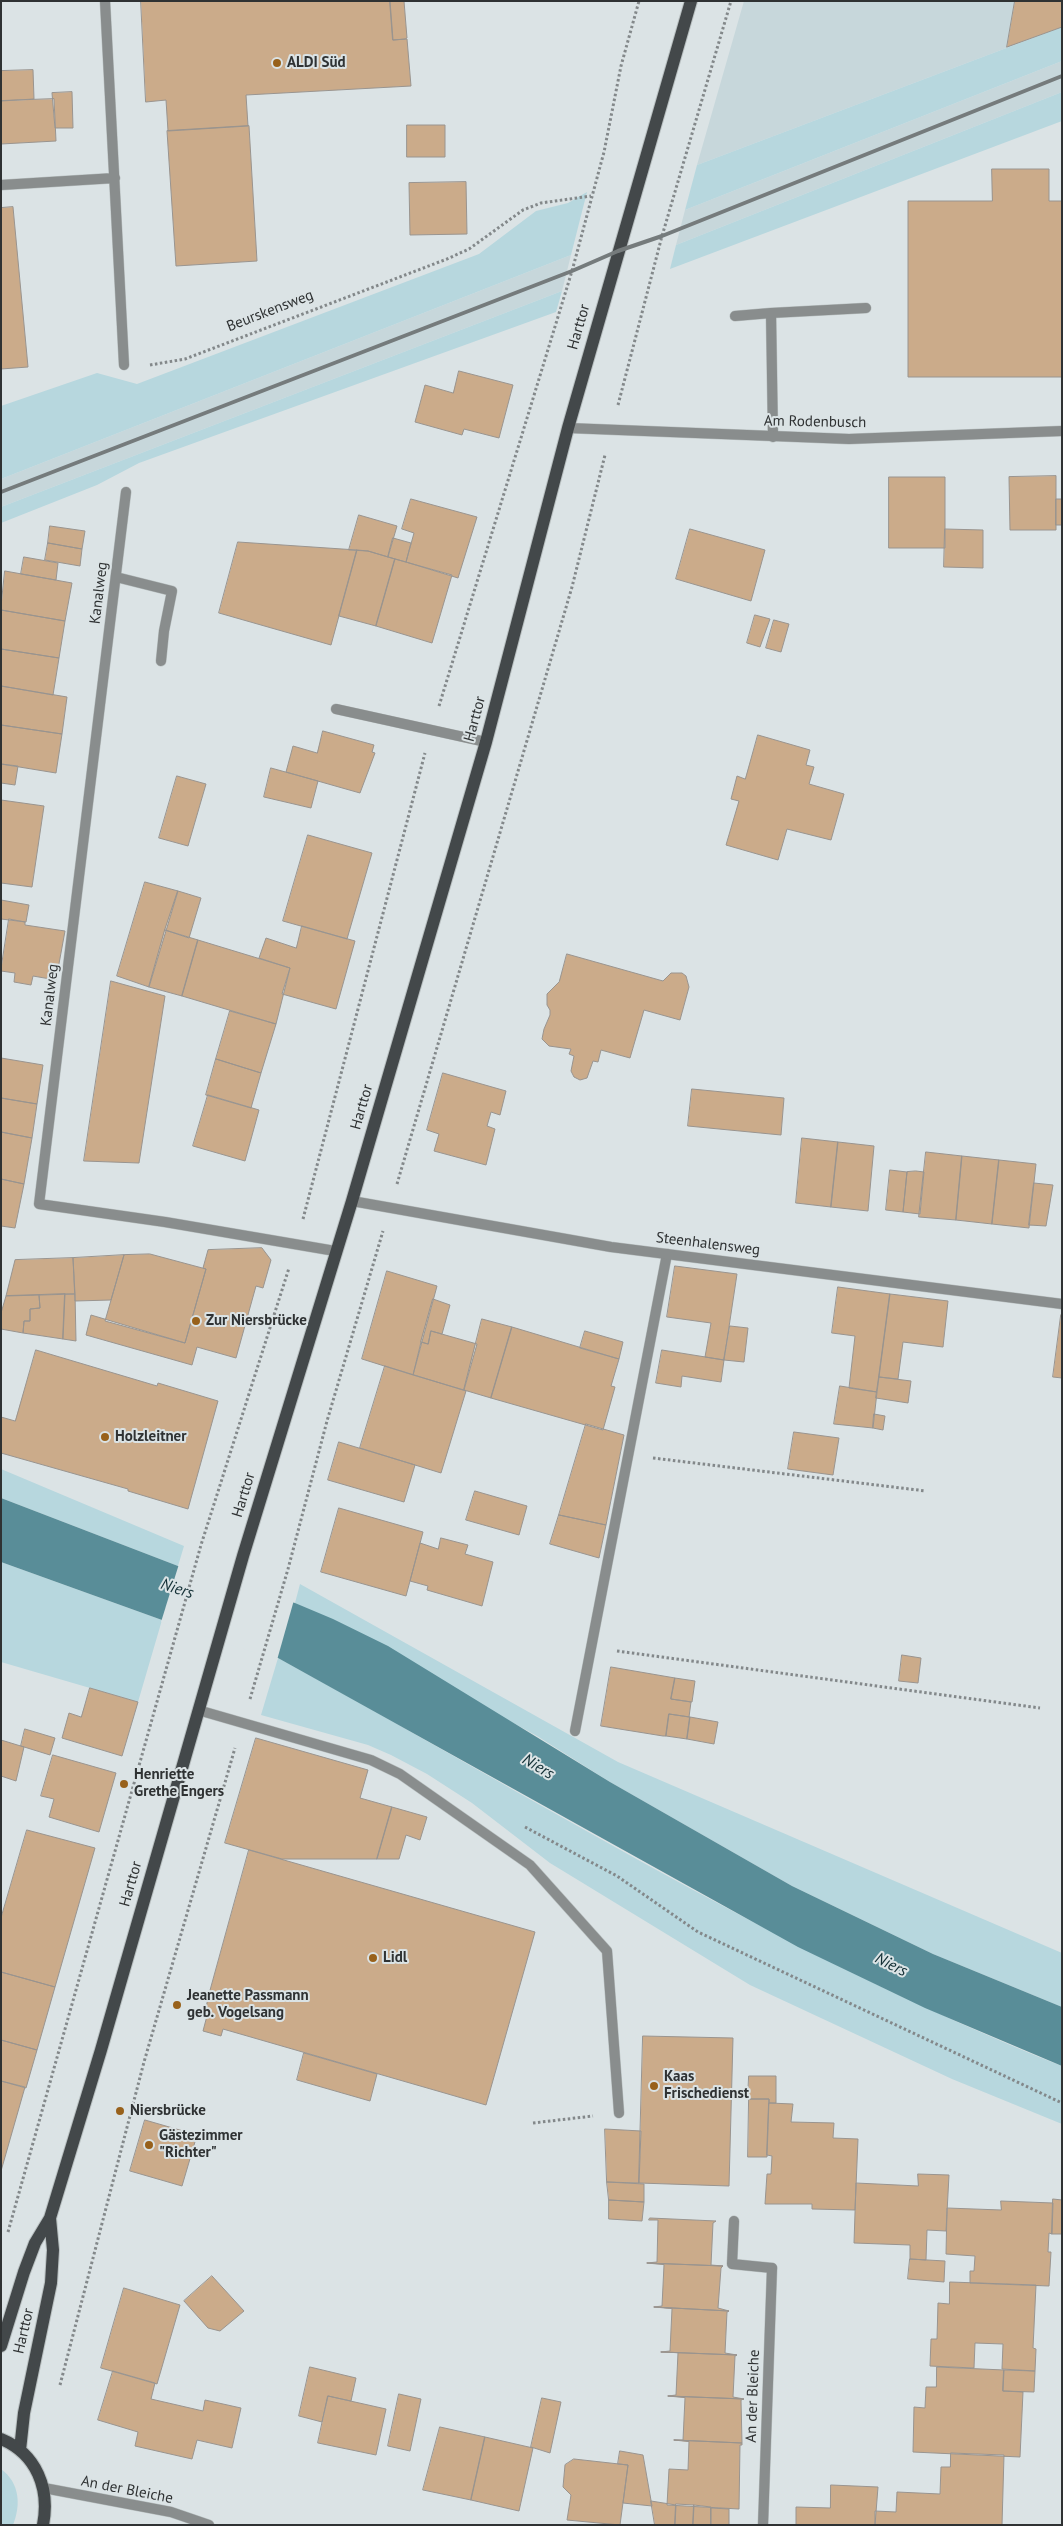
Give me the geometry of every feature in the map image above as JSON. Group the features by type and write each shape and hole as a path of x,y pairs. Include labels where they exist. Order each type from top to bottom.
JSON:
{"main road":[{"name":"Harttor","path":"1,2346 35,2243 50,2218 101,2050 243,1556 335,1251 352,1201 486,742 568,428 691,1"},
{"name":"Harttor","path":"20,2450 24,2413 51,2283 53,2250 50,2218"},
{"path":"1,2439 20,2450 37,2468 45,2496 43,2525"}],"street":[{"path":"105,1 124,365"},
{"path":"1,185 115,178"},
{"path":"735,316 866,308"},
{"path":"771,313 772,436"},
{"name":"Am Rodenbusch","path":"568,428 849,439 1062,431"},
{"name":"Kanalweg","path":"126,492 39,1204 335,1251"},
{"path":"116,577 172,591 164,631 161,661"},
{"path":"336,709 486,742"},
{"name":"Steenhalensweg","path":"352,1201 611,1247 1062,1304"},
{"path":"575,1731 667,1254"},
{"path":"198,1710 371,1760 400,1774 530,1865 607,1951 618,2113"},
{"name":"An der Bleiche","path":"734,2221 732,2264 772,2268 763,2525"},
{"name":"An der Bleiche","path":"44,2488 171,2512 204,2525 209,2525"}],"path":[{"path":"7,2237 202,1545 297,1244 432,730 572,271 604,152 621,66 639,1"},
{"path":"249,1703 288,1569 327,1420 572,588 662,236 731,1"},
{"name":"Beurskensweg","path":"124,365 164,364 185,359 447,259 469,249 523,210 541,204 592,196"},
{"path":"628,1455 926,1491"},
{"path":"591,1647 1040,1708"},
{"path":"58,2390 144,2062 242,1724"},
{"path":"518,1824 617,1876 698,1932 1062,2103"},
{"path":"533,2123 566,2120"}],"shaded area":[{"path":"744,1 1062,1 1062,27 697,165"},
{"path":"1062,27 1062,61 685,210 697,165"},
{"path":"1062,61 1062,92 676,245 685,210"},
{"path":"1062,92 1062,121 670,269 676,245"},
{"path":"587,192 571,255 1,479 1,406 97,373 137,384 479,254 536,211 568,203"},
{"path":"571,255 562,291 1,507 1,479"},
{"path":"562,291 556,312 139,463 97,485 1,523 1,507"},
{"path":"1,1469 184,1546 178,1566 1,1498"},
{"path":"1,1562 162,1620 138,1702 1,1662"},
{"path":"300,1584 618,1762 1062,1953 1062,2007 933,1954 792,1886 610,1782 537,1736 295,1603"},
{"path":"278,1658 664,1874 761,1926 860,1976 960,2023 1062,2066 1062,2124 952,2079 750,1985 550,1863 472,1803 427,1774 391,1755 368,1745 261,1715"},
{"path":"1,2469 12,2481 17,2495 17,2510 13,2525 1,2525"}],"water":[{"name":"Niers","path":"1,1498 178,1566 295,1603 388,1646 610,1782 792,1886 933,1954 1062,2007 1062,2066 925,2008 798,1947 278,1658 162,1620 1,1562"}],"pier":[{"path":"179,1564 294,1600 277,1660 161,1622"}],"building":[{"name":"ALDI Süd","path":"141,1 390,1 393,40 407,39 411,86 246,95 248,126 168,131 166,100 146,102"},
{"path":"390,1 404,1 407,38 405,39 393,40"},
{"path":"1015,1 1062,1 1062,27 1007,47"},
{"path":"33,70 34,99 1,101 1,71"},
{"path":"72,92 73,128 55,128 52,93"},
{"path":"54,99 56,141 1,144 1,101"},
{"path":"407,125 445,125 445,157 407,157"},
{"path":"249,126 257,261 176,266 167,131"},
{"path":"992,169 1049,169 1049,201 1062,201 1062,377 908,377 908,201 992,201"},
{"path":"466,182 467,234 410,235 409,183"},
{"path":"13,207 28,367 1,369 1,208"},
{"path":"459,371 513,385 499,438 464,429 462,435 415,422 425,385 453,393"},
{"path":"1056,476 1056,530 1010,530 1009,477"},
{"path":"889,477 945,477 945,548 889,548"},
{"path":"411,499 477,517 458,578 406,562 414,533 402,529"},
{"path":"1056,499 1062,499 1062,525 1056,525"},
{"path":"359,515 397,526 388,557 368,551 349,550"},
{"path":"50,526 85,531 82,549 48,543"},
{"path":"690,529 765,550 751,601 676,579"},
{"path":"945,529 983,530 983,568 944,567"},
{"path":"393,538 411,543 406,562 388,557"},
{"path":"238,542 357,550 331,645 219,613"},
{"path":"48,543 82,549 80,566 45,560"},
{"path":"357,550 368,551 395,559 376,626 339,616"},
{"path":"24,557 58,563 56,580 21,574"},
{"path":"395,559 452,575 432,643 376,626"},
{"path":"5,571 72,583 65,621 1,610"},
{"path":"1,610 65,621 59,658 1,649"},
{"path":"755,615 770,619 760,647 747,643"},
{"path":"774,620 789,624 781,652 766,648"},
{"path":"1,649 59,658 53,695 1,686"},
{"path":"1,686 67,697 62,734 1,725"},
{"path":"1,725 62,734 56,773 1,764"},
{"path":"323,731 374,745 372,752 375,753 360,793 286,772 293,746 317,753"},
{"path":"758,735 810,750 806,765 814,767 809,784 844,794 831,840 787,829 778,860 726,845 739,801 731,799 737,776 745,779"},
{"path":"1,764 18,766 15,785 1,783"},
{"path":"271,768 318,781 311,808 264,797"},
{"path":"177,776 206,784 188,846 159,838"},
{"path":"1,800 44,806 32,887 1,883"},
{"path":"308,835 372,853 347,939 283,921"},
{"path":"145,882 178,891 149,987 117,976"},
{"path":"178,891 201,898 189,938 165,930"},
{"path":"1,900 29,905 26,922 1,919"},
{"path":"9,919 25,922 25,925 65,931 56,980 33,976 31,985 14,982 15,973 1,971"},
{"path":"302,926 355,941 336,1009 282,994 290,968 259,958 266,938 296,948"},
{"path":"165,930 198,940 182,996 149,987"},
{"path":"198,940 290,968 276,1024 182,996"},
{"path":"567,954 663,981 671,973 682,973 686,976 689,987 680,1020 644,1010 630,1058 601,1050 598,1062 593,1061 587,1078 580,1080 574,1077 571,1071 574,1056 569,1054 571,1049 549,1046 542,1039 550,1015 547,1005 547,994 559,982"},
{"path":"111,981 165,996 139,1163 84,1161"},
{"path":"230,1011 276,1024 261,1073 216,1059"},
{"path":"1,1058 43,1065 37,1104 1,1098"},
{"path":"216,1059 261,1073 251,1108 206,1095"},
{"path":"443,1073 506,1091 500,1115 491,1112 487,1126 495,1129 486,1165 434,1151 439,1134 427,1130"},
{"path":"692,1089 784,1098 781,1135 688,1126"},
{"path":"208,1095 259,1110 245,1161 193,1146"},
{"path":"1,1098 37,1104 32,1138 1,1132"},
{"path":"1,1132 32,1138 24,1184 1,1179"},
{"path":"802,1138 838,1142 831,1207 796,1203"},
{"path":"838,1142 874,1146 868,1211 831,1207"},
{"path":"926,1152 962,1156 956,1220 919,1217"},
{"path":"962,1156 999,1160 992,1224 956,1220"},
{"path":"999,1160 1036,1164 1029,1228 992,1224"},
{"path":"890,1170 907,1172 903,1212 886,1210"},
{"path":"907,1172 924,1172 920,1214 903,1212"},
{"path":"1,1179 24,1184 15,1228 1,1226"},
{"path":"1034,1183 1053,1185 1046,1226 1029,1225"},
{"path":"262,1248 271,1260 263,1288 256,1286 236,1358 197,1347 192,1365 86,1335 91,1315 185,1343 206,1269 203,1268 208,1250"},
{"path":"150,1254 206,1269 185,1343 105,1321 124,1255"},
{"path":"124,1255 111,1300 75,1301 73,1258"},
{"path":"73,1258 75,1294 6,1296 15,1260"},
{"path":"675,1266 737,1274 724,1360 705,1357 711,1323 667,1317"},
{"path":"387,1271 437,1286 413,1375 362,1359"},
{"path":"838,1287 890,1294 877,1392 849,1388 855,1336 832,1333"},
{"path":"65,1294 63,1339 23,1333 24,1321 30,1321 30,1309 40,1308 39,1295"},
{"path":"65,1294 75,1294 76,1341 63,1339"},
{"path":"890,1294 948,1301 943,1347 903,1342 898,1379 879,1377"},
{"path":"39,1295 40,1308 30,1309 30,1321 24,1321 23,1333 1,1329 1,1313 6,1296"},
{"path":"433,1299 450,1305 442,1334 431,1331 428,1344 421,1342"},
{"path":"1062,1316 1062,1378 1053,1377"},
{"path":"482,1319 512,1327 491,1398 464,1390"},
{"path":"730,1326 748,1328 744,1362 724,1360"},
{"path":"512,1327 619,1359 611,1386 615,1387 603,1430 491,1398"},
{"path":"431,1331 477,1344 464,1390 413,1375 421,1342 428,1344"},
{"path":"585,1331 623,1342 619,1359 580,1348"},
{"name":"Holzleitner","path":"36,1350 157,1386 158,1383 218,1401 188,1509 128,1491 128,1489 1,1453 1,1417 15,1421"},
{"path":"662,1350 724,1360 721,1382 682,1376 681,1387 656,1383"},
{"path":"385,1366 466,1391 441,1473 360,1448"},
{"path":"879,1377 911,1381 908,1403 876,1398"},
{"path":"840,1386 877,1392 873,1428 834,1424"},
{"path":"874,1414 885,1416 883,1430 873,1428"},
{"path":"586,1424 624,1435 606,1525 559,1515"},
{"path":"794,1432 839,1438 833,1475 788,1469"},
{"path":"339,1442 415,1465 404,1502 328,1480"},
{"path":"475,1491 527,1506 519,1535 466,1520"},
{"path":"339,1508 423,1532 406,1596 321,1572"},
{"path":"559,1515 606,1525 599,1558 550,1544"},
{"path":"441,1538 468,1545 465,1554 493,1562 482,1606 427,1590 428,1586 410,1581 420,1543 438,1549"},
{"path":"902,1655 921,1658 918,1683 899,1681"},
{"path":"611,1667 675,1678 671,1699 691,1702 689,1717 669,1714 666,1736 601,1726"},
{"path":"675,1678 695,1681 692,1702 671,1699"},
{"path":"90,1688 138,1702 122,1756 62,1738 69,1713 81,1717"},
{"path":"669,1714 690,1717 687,1739 666,1736"},
{"path":"690,1717 718,1722 714,1744 687,1739"},
{"path":"25,1729 55,1738 50,1755 21,1746"},
{"path":"256,1738 368,1770 360,1798 392,1807 377,1859 282,1859 225,1843"},
{"path":"1,1740 24,1747 16,1781 1,1776"},
{"path":"53,1755 116,1773 99,1832 49,1817 54,1799 41,1796"},
{"path":"392,1807 427,1817 420,1840 406,1835 399,1859 377,1859"},
{"path":"27,1830 95,1848 55,1987 1,1972 1,1918"},
{"name":"Lidl","path":"249,1850 535,1932 486,2105 223,2029 221,2036 203,2031 208,2012 205,2012 209,1994"},
{"path":"1,1972 55,1987 37,2050 1,2040"},
{"path":"643,2036 733,2038 729,2186 639,2183"},
{"path":"1,2040 37,2050 26,2088 1,2081"},
{"path":"304,2053 377,2074 370,2101 297,2080"},
{"path":"749,2076 776,2076 776,2103 769,2103 769,2099 748,2099"},
{"path":"1,2081 25,2087 1,2171"},
{"path":"749,2099 769,2099 767,2157 748,2157"},
{"path":"769,2103 793,2104 791,2122 834,2123 833,2138 858,2139 855,2210 812,2209 812,2204 765,2204 767,2174 771,2174 772,2156 767,2155"},
{"path":"145,2120 197,2135 182,2186 130,2171"},
{"path":"605,2129 641,2131 639,2183 607,2182"},
{"path":"918,2174 949,2175 946,2231 927,2230 926,2260 910,2259 910,2245 854,2243 856,2183 918,2186"},
{"path":"607,2182 644,2184 644,2202 609,2200"},
{"path":"1053,2199 1062,2200 1062,2234 1052,2234"},
{"path":"609,2200 644,2202 642,2221 609,2219"},
{"path":"1001,2201 1053,2203 1052,2234 1049,2233 1048,2252 1051,2252 1049,2286 970,2283 970,2271 974,2271 975,2256 946,2254 947,2208 1001,2210"},
{"path":"650,2218 716,2221 713,2223 711,2265 723,2266 647,2263 657,2262 658,2220 649,2220"},
{"path":"910,2259 945,2261 944,2282 908,2279"},
{"path":"647,2263 723,2266 721,2268 718,2308 729,2311 654,2307 662,2306 664,2265"},
{"path":"212,2276 244,2311 220,2331 208,2328 184,2301"},
{"path":"950,2282 1036,2285 1033,2348 1036,2349 1035,2371 1002,2369 1003,2344 975,2343 974,2368 930,2366 931,2339 937,2339 938,2303 949,2304"},
{"path":"124,2288 180,2305 157,2384 101,2368"},
{"path":"654,2307 729,2311 727,2312 725,2353 737,2355 661,2352 670,2351 672,2309"},
{"path":"661,2352 737,2355 735,2356 733,2397 744,2399 668,2396 676,2395 678,2353"},
{"path":"310,2367 356,2378 351,2401 328,2396 322,2422 299,2416"},
{"path":"937,2367 1004,2370 1003,2391 1023,2392 1020,2457 913,2452 914,2407 925,2408 926,2387 936,2387"},
{"path":"1004,2370 1035,2371 1034,2392 1003,2391"},
{"path":"113,2371 155,2383 151,2399 203,2411 205,2400 241,2408 232,2448 197,2440 192,2459 135,2446 138,2432 98,2420"},
{"path":"399,2394 421,2399 410,2451 388,2446"},
{"path":"328,2396 386,2409 376,2455 318,2443"},
{"path":"668,2396 744,2399 741,2400 742,2443 674,2440 683,2440 685,2398"},
{"path":"542,2398 561,2402 550,2453 531,2447"},
{"path":"440,2427 485,2437 471,2500 423,2490"},
{"path":"485,2437 533,2448 519,2511 471,2500"},
{"path":"674,2440 742,2443 740,2445 739,2509 667,2505 669,2469 688,2470 689,2442"},
{"path":"620,2451 643,2455 652,2506 623,2503 628,2465 618,2464"},
{"path":"951,2453 1004,2455 1002,2525 875,2525 875,2511 896,2512 897,2492 940,2494 941,2467 950,2467"},
{"path":"574,2459 628,2465 620,2525 567,2520 571,2495 563,2487 565,2465"},
{"path":"831,2485 878,2487 875,2525 796,2525 796,2507 830,2508"},
{"path":"651,2501 676,2505 675,2525 655,2525"},
{"path":"676,2504 694,2505 693,2525 675,2525"},
{"path":"694,2505 711,2507 711,2525 693,2525"},
{"path":"711,2508 729,2509 729,2525 711,2525"}],"railway":[{"path":"1,492 572,271 618,251 662,236 1062,76"}],"place":[{"name":"ALDI Süd","path":"277,63"},
{"name":"Zur Niersbrücke","path":"196,1321"},
{"name":"Holzleitner","path":"105,1437"},
{"name":"Henriette Grethe Engers","path":"124,1784"},
{"name":"Lidl","path":"373,1958"},
{"name":"Jeanette Passmann geb. Vogelsang","path":"177,2005"},
{"name":"Kaas Frischedienst","path":"654,2086"},
{"name":"Niersbrücke","path":"120,2111"},
{"name":"Gästezimmer \"Richter\"","path":"149,2145"}]}
